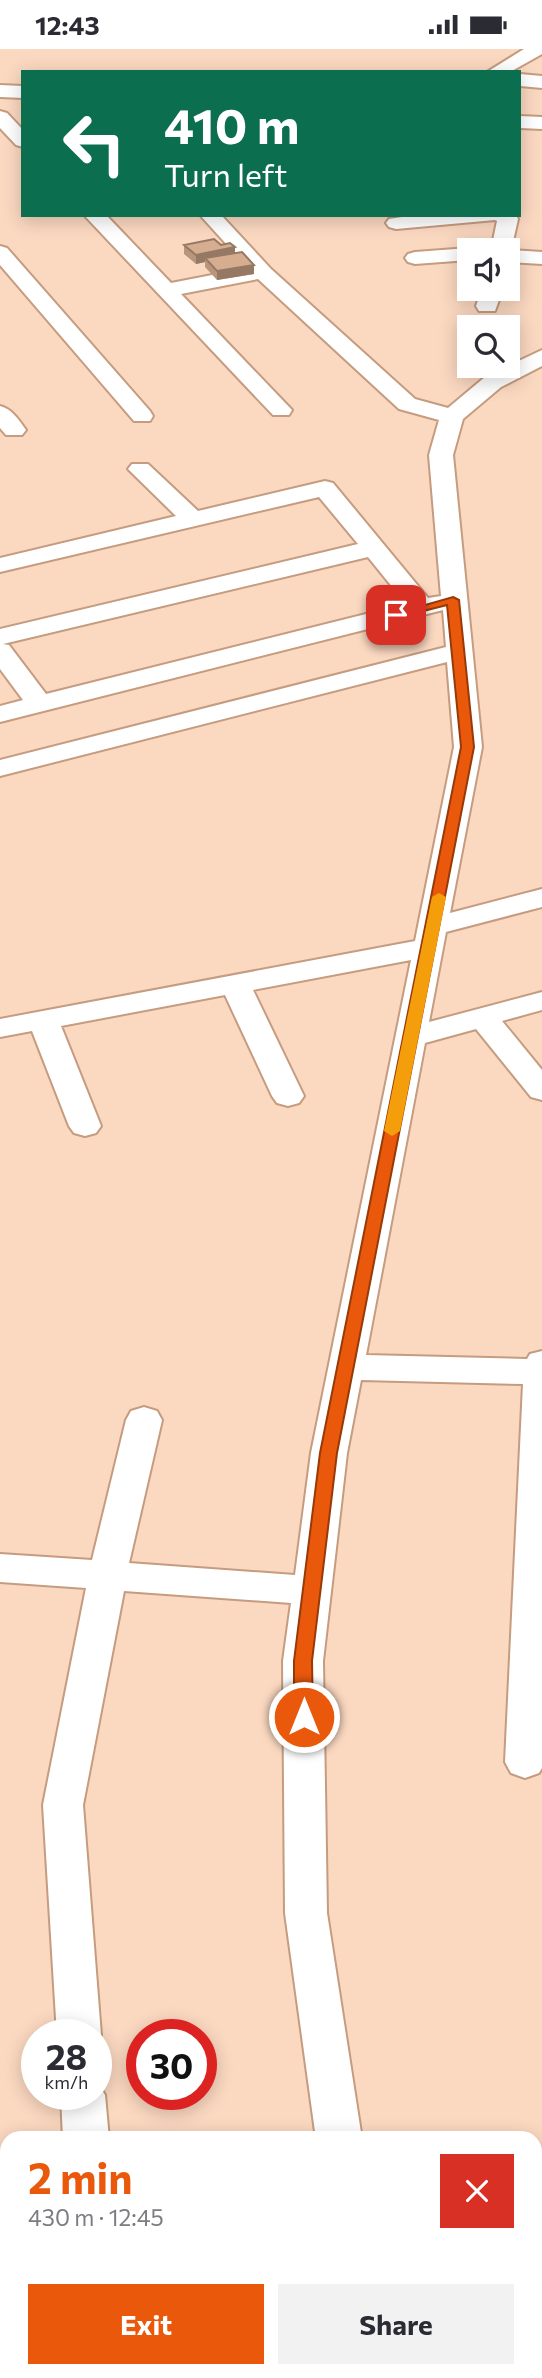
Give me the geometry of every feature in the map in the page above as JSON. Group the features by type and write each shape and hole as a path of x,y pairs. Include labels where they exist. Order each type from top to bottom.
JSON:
{"street":[{"path":"500,70 537,49"},
{"path":"521,80 542,82"},
{"path":"0,91 21,92"},
{"path":"0,117 19,148"},
{"path":"521,122 542,123"},
{"path":"96,217 281,410"},
{"path":"212,217 263,272 407,404 435,412 542,357"},
{"path":"396,223 466,217"},
{"path":"504,238 508,219 505,217"},
{"path":"0,252 142,416"},
{"path":"415,258 457,255"},
{"path":"520,257 542,258"},
{"path":"166,290 263,272"},
{"path":"338,2131 306,1913 303,1661 328,1453 467,747 435,412"},
{"path":"140,469 193,519"},
{"path":"0,565 325,488 422,608"},
{"path":"0,637 373,548"},
{"path":"0,715 453,600"},
{"path":"0,651 40,704"},
{"path":"0,768 457,652"},
{"path":"0,1028 235,984 431,937 542,898"},
{"path":"235,984 288,1096"},
{"path":"411,1037 542,1001"},
{"path":"483,1018 542,1090"},
{"path":"43,1020 85,1126"},
{"path":"525,1762 542,1363"},
{"path":"345,1367 542,1371"},
{"path":"78,2019 63,1805 108,1575 144,1420"},
{"path":"0,1567 311,1590"},
{"path":"84,2110 85,2131"}],"building":[{"path":"214,239 221,245 230,243 235,247 196,255 184,245"},
{"path":"242,252 254,265 217,271 205,258"}],"slow traffic":[{"path":"392,1131 439,897"}],"route":[{"path":"304,1717 303,1661 328,1453 434,926 467,747 453,600 396,615"}]}
